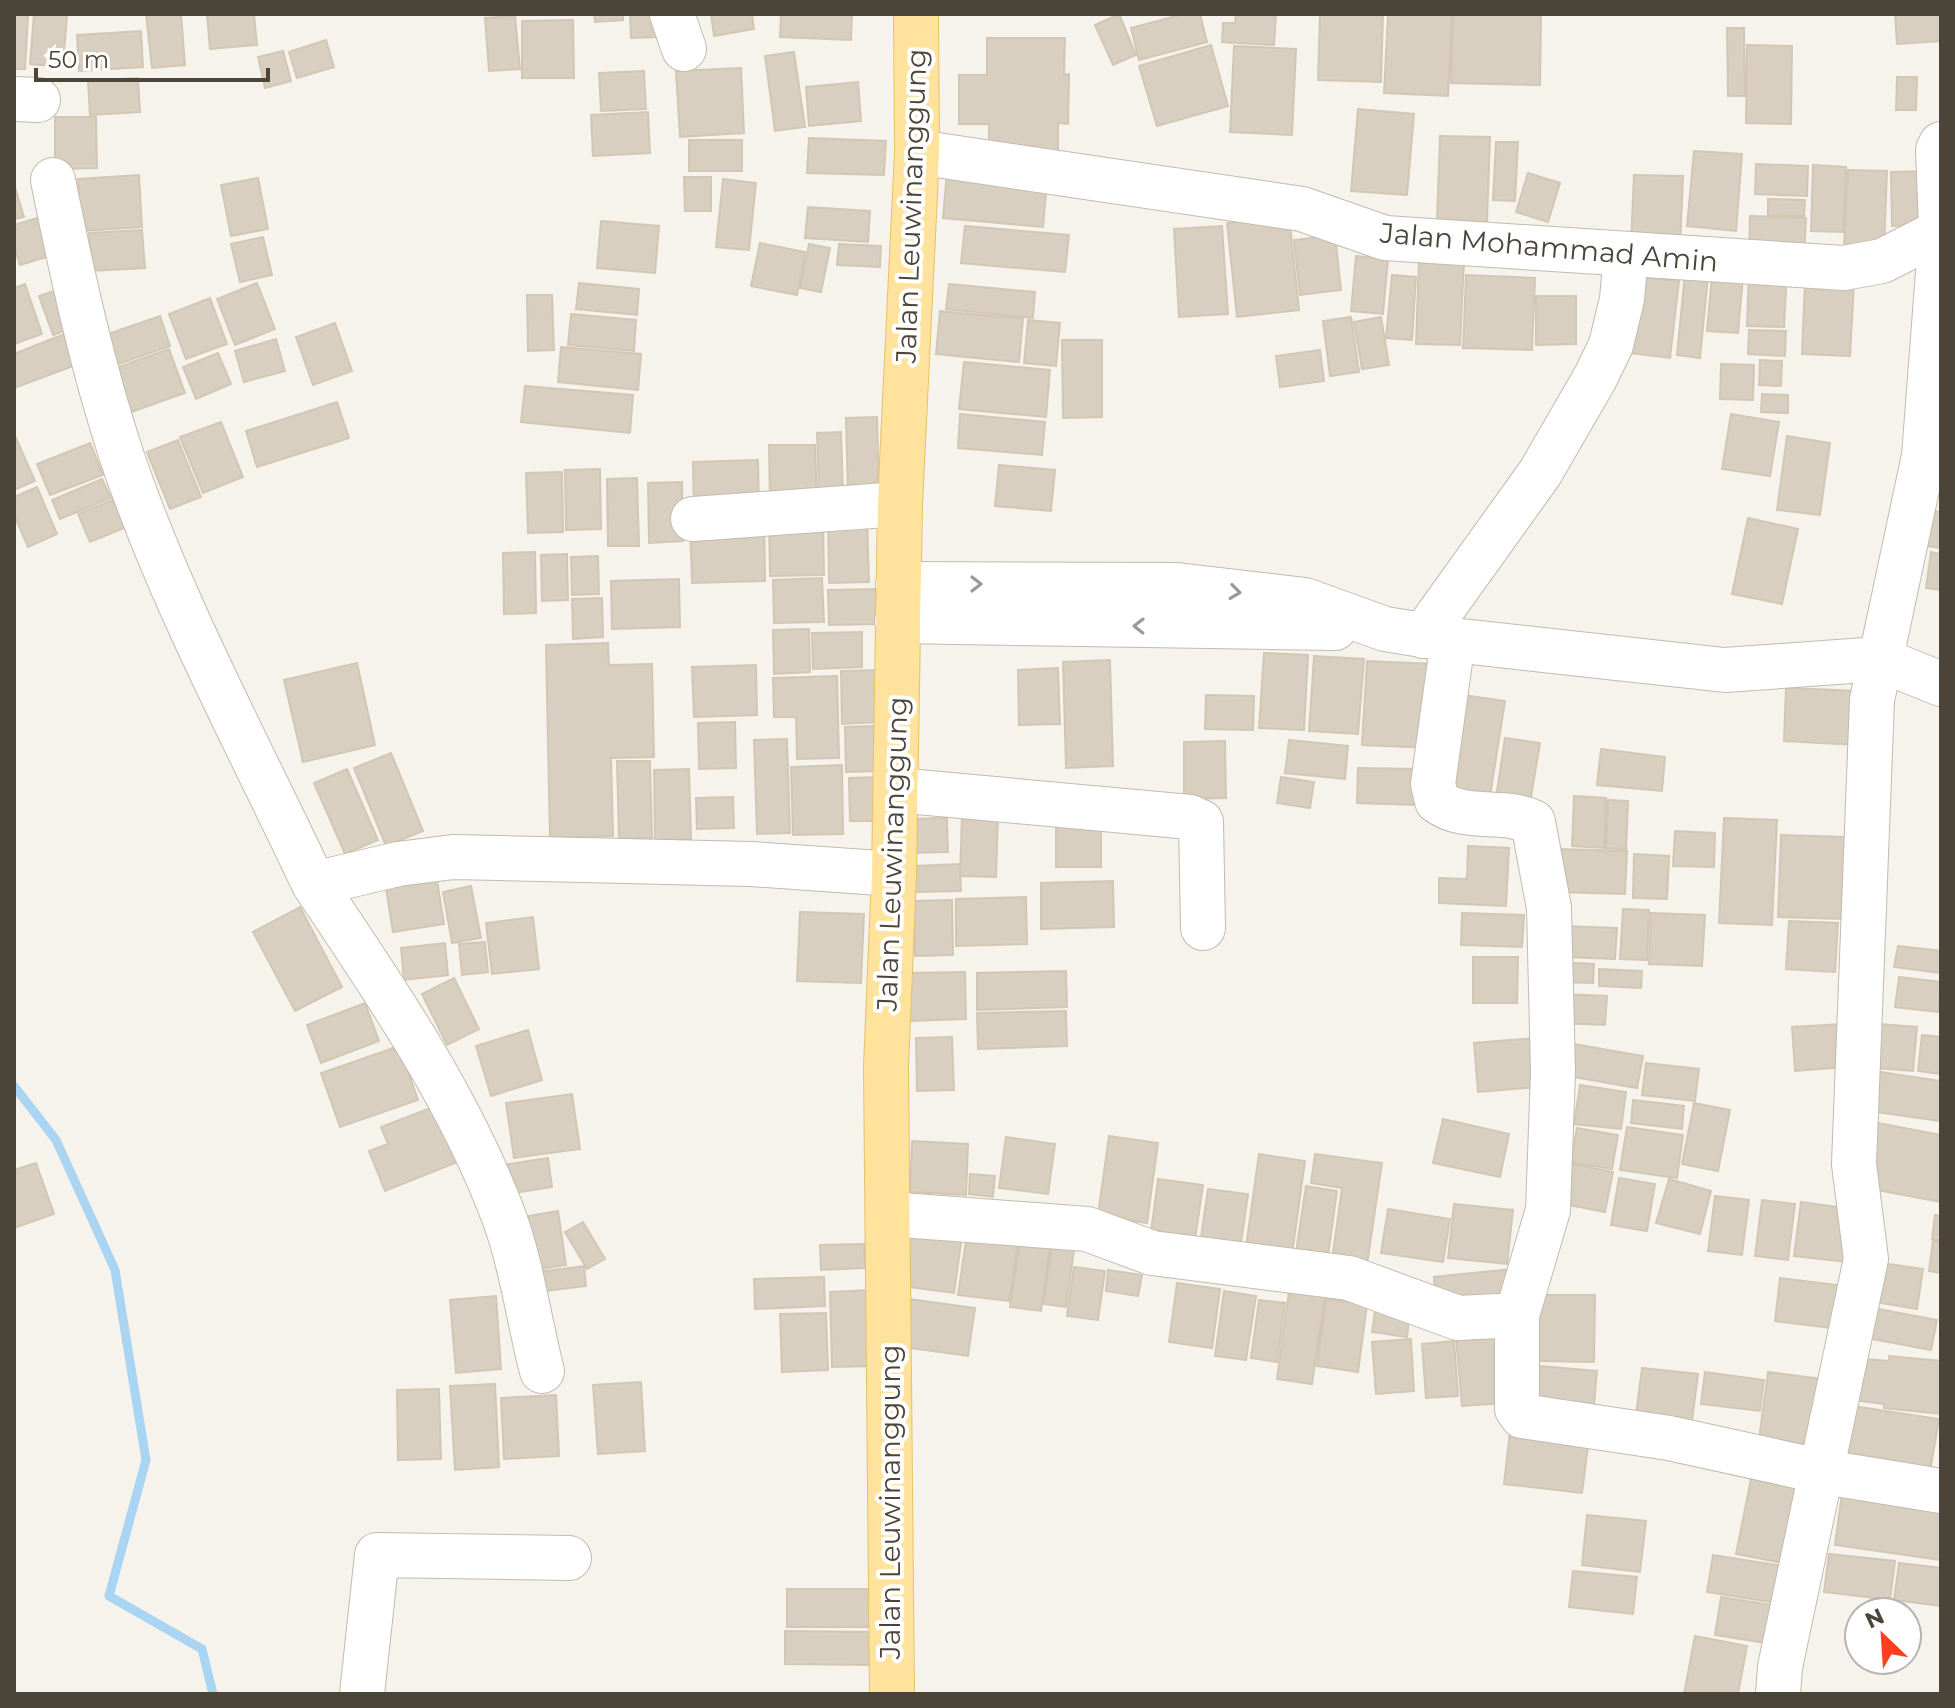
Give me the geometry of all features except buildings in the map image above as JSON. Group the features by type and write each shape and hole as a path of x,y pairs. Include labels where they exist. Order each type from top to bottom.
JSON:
{"main road":[{"name":"Jalan Leuwinanggung","path":"892,1694 886,1067 894,874 900,504 917,152 916,14"}],"street":[{"path":"1778,1694 1780,1667 1824,1472 1866,1259 1854,1164 1872,700 1924,456 1941,230 1938,150 1941,144"},
{"name":"Jalan Mohammad Amin","path":"917,152 1302,209 1385,238 1844,268 1882,261 1941,230"},
{"path":"53,180 92,359 123,460 205,654 314,884 436,1073 481,1165 505,1220 542,1371"},
{"path":"1626,254 1622,299 1611,345 1595,378 1540,473 1420,635 1437,801 1450,812 1522,817 1533,822 1549,908 1553,1072 1548,1210 1517,1315 1515,1398 1522,1416 1669,1438 1824,1472 1941,1491"},
{"path":"693,519 900,504"},
{"path":"898,603 1420,635 1725,670 1879,659 1941,684"},
{"path":"896,790 1190,817 1201,822 1203,928"},
{"path":"314,884 398,864 453,857 751,864 894,874"},
{"path":"888,1214 1087,1229 1152,1253 1349,1278 1458,1318 1517,1315"},
{"path":"362,1694 377,1555 569,1558"}],"waterway":[{"path":"14,1086 56,1140 115,1270 146,1460 109,1596 202,1649 213,1694"}]}
